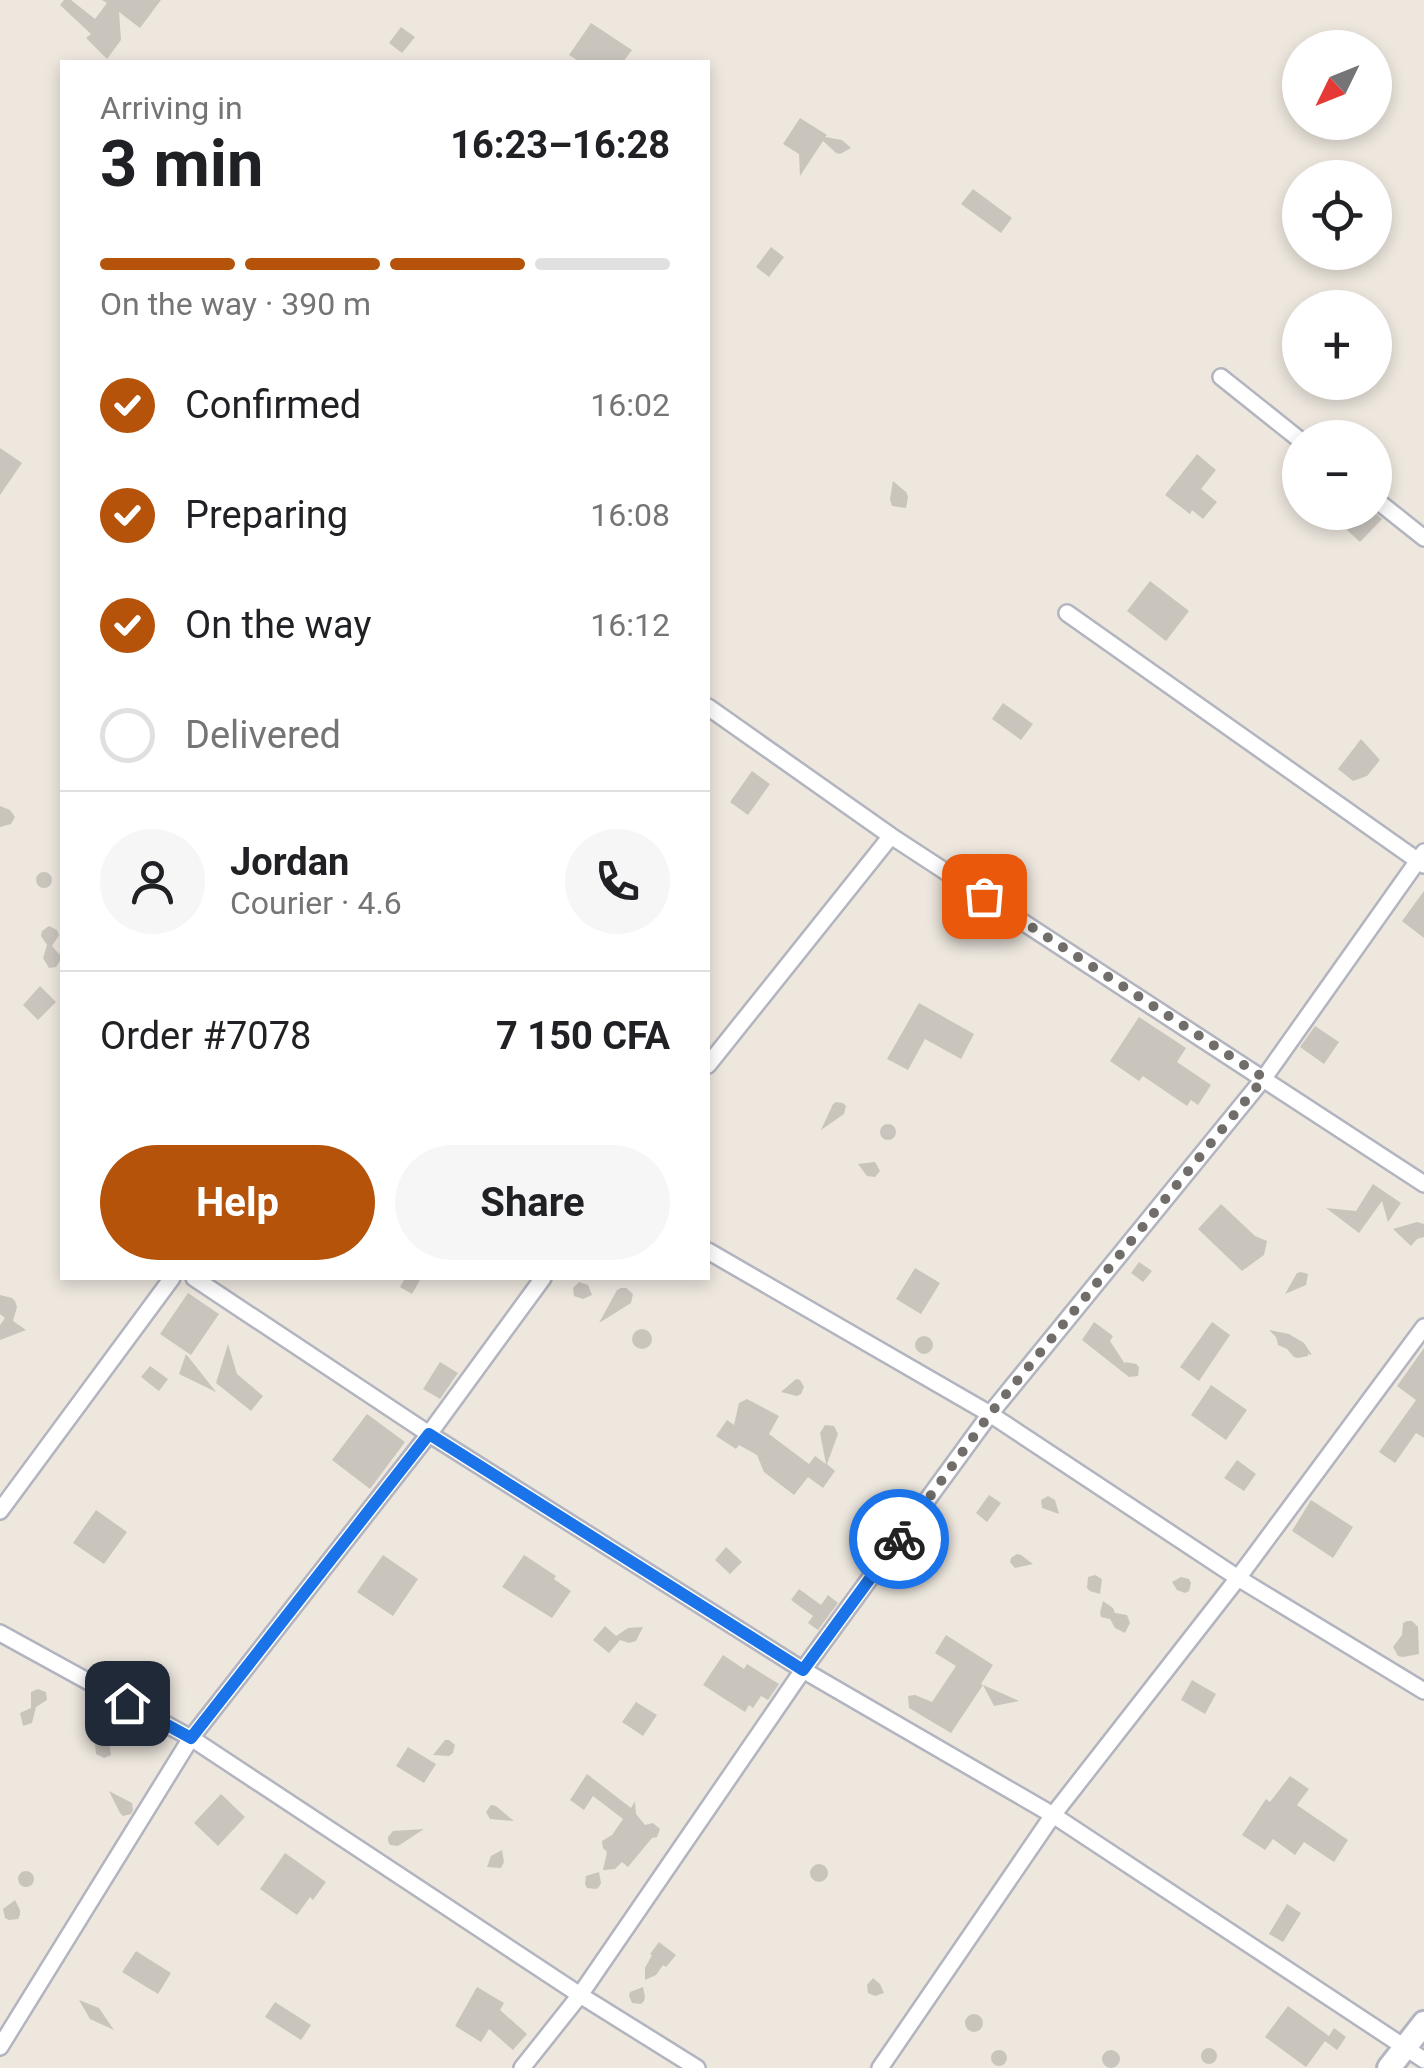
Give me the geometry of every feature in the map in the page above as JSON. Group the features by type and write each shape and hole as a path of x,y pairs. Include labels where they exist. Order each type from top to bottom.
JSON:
{"street":[{"path":"1221,378 1282,426"},
{"path":"1392,513 1424,538"},
{"path":"522,2068 580,1995 803,1670 990,1414 1264,1078 1422,859 1066,613"},
{"path":"710,708 891,836 1424,1184"},
{"path":"710,1062 891,836"},
{"path":"710,1252 990,1414 1238,1578 1424,1690"},
{"path":"0,1510 171,1280"},
{"path":"197,1280 429,1434 803,1670 1053,1815 1414,2054"},
{"path":"0,2048 191,1738 429,1434 542,1280"},
{"path":"880,2068 1053,1815 1238,1578 1424,1327"},
{"path":"0,1632 191,1738 697,2068"},
{"path":"1389,2068 1414,2054 1424,2023"}],"building":[{"path":"71,0 95,19 107,3 102,0 161,0 140,28 119,12 121,40 107,59 86,38 91,34 60,5"},
{"path":"591,23 632,50 624,60 577,60 569,55"},
{"path":"401,27 415,37 402,53 389,43"},
{"path":"800,118 825,137 842,140 851,148 836,153 823,141 800,176 799,154 783,144"},
{"path":"973,189 1012,218 1001,233 961,204"},
{"path":"771,247 784,257 769,277 756,267"},
{"path":"0,448 22,463 0,495"},
{"path":"1197,454 1216,470 1201,489 1217,502 1203,519 1165,495"},
{"path":"893,481 906,492 906,508 892,506"},
{"path":"1347,530 1371,530 1360,542"},
{"path":"1150,581 1189,611 1166,641 1127,611"},
{"path":"1003,703 1033,724 1021,740 992,719"},
{"path":"1361,739 1380,760 1367,776 1353,781 1338,769"},
{"path":"752,771 770,784 748,815 730,802"},
{"path":"0,806 15,817 11,824 0,827"},
{"path":"44,872 52,880 44,888 36,880"},
{"path":"1424,891 1424,938 1402,921"},
{"path":"49,926 59,935 52,946 60,955 56,967 49,968 43,958 47,945 42,931"},
{"path":"40,986 56,1002 38,1020 23,1005"},
{"path":"919,1003 974,1034 961,1059 925,1039 908,1070 887,1059"},
{"path":"1139,1017 1186,1048 1177,1062 1211,1085 1198,1105 1191,1100 1187,1106 1143,1076 1139,1081 1110,1061"},
{"path":"1315,1026 1339,1042 1324,1064 1300,1047"},
{"path":"833,1104 846,1106 844,1114 821,1130"},
{"path":"888,1124 896,1132 888,1140 880,1132"},
{"path":"875,1162 880,1171 875,1177 867,1176 858,1164"},
{"path":"1373,1184 1401,1203 1388,1222 1382,1201 1359,1233 1326,1208 1356,1211"},
{"path":"1221,1204 1255,1236 1267,1241 1264,1255 1242,1271 1198,1229"},
{"path":"1417,1222 1424,1224 1424,1237 1411,1246 1393,1229"},
{"path":"1139,1262 1152,1271 1143,1282 1131,1273"},
{"path":"915,1268 940,1283 921,1314 896,1299"},
{"path":"1297,1273 1308,1274 1306,1285 1285,1294"},
{"path":"404,1280 420,1280 412,1294 400,1287"},
{"path":"579,1282 588,1285 592,1295 583,1299 574,1296 573,1288"},
{"path":"617,1290 633,1294 631,1303 599,1323"},
{"path":"188,1293 219,1314 191,1355 160,1334"},
{"path":"0,1295 15,1301 13,1321 26,1330 0,1340 0,1325 5,1318 0,1314"},
{"path":"1094,1322 1113,1336 1110,1341 1125,1364 1139,1367 1138,1376 1129,1377 1082,1340"},
{"path":"1212,1322 1230,1335 1199,1381 1180,1367"},
{"path":"642,1329 652,1339 642,1349 632,1339"},
{"path":"1269,1330 1289,1334 1304,1343 1312,1355 1294,1357 1278,1345"},
{"path":"924,1336 933,1345 924,1354 915,1345"},
{"path":"228,1344 237,1374 263,1396 251,1411 216,1383"},
{"path":"1424,1348 1424,1438 1416,1433 1395,1463 1379,1452 1416,1400 1397,1386"},
{"path":"186,1354 216,1392 179,1374"},
{"path":"440,1362 458,1373 440,1399 423,1389"},
{"path":"150,1366 168,1379 159,1391 141,1377"},
{"path":"796,1379 804,1387 801,1394 781,1392"},
{"path":"1211,1385 1247,1410 1226,1440 1191,1415"},
{"path":"747,1399 779,1416 769,1434 809,1464 815,1456 826,1464 820,1433 825,1425 834,1426 838,1434 827,1464 835,1471 823,1488 808,1477 794,1495 764,1472 757,1455 739,1445 736,1449 716,1436 727,1420 734,1425 739,1403"},
{"path":"367,1414 405,1442 370,1489 332,1460"},
{"path":"1237,1460 1256,1474 1244,1491 1224,1478"},
{"path":"989,1495 1001,1503 987,1522 976,1513"},
{"path":"1048,1496 1055,1500 1059,1514 1042,1508 1041,1500"},
{"path":"1311,1500 1353,1527 1333,1558 1292,1531"},
{"path":"96,1510 127,1532 104,1564 73,1543"},
{"path":"726,1547 742,1562 730,1574 715,1560"},
{"path":"1017,1554 1033,1564 1015,1568 1010,1562"},
{"path":"383,1555 418,1579 393,1616 357,1592"},
{"path":"524,1555 571,1591 552,1618 502,1587"},
{"path":"1088,1577 1102,1579 1100,1594 1087,1588"},
{"path":"1181,1577 1191,1583 1185,1593 1172,1582"},
{"path":"799,1589 821,1605 828,1595 838,1603 818,1630 808,1623 813,1616 791,1600"},
{"path":"1103,1601 1115,1613 1127,1615 1130,1623 1125,1633 1115,1628 1110,1619 1101,1617"},
{"path":"1407,1621 1418,1627 1419,1654 1403,1657 1393,1647"},
{"path":"605,1626 616,1636 628,1628 643,1627 636,1641 620,1640 609,1653 593,1640"},
{"path":"946,1635 993,1665 981,1684 1019,1701 994,1706 983,1685 951,1733 909,1708 908,1696 932,1702 956,1666 935,1653"},
{"path":"723,1655 744,1669 747,1664 779,1684 768,1700 761,1696 745,1712 703,1685"},
{"path":"1192,1680 1216,1694 1205,1714 1181,1700"},
{"path":"31,1692 46,1692 47,1700 36,1707 32,1723 23,1726 20,1713 31,1708"},
{"path":"102,1702 111,1755 104,1758 96,1754 91,1703"},
{"path":"636,1702 657,1715 643,1736 622,1722"},
{"path":"124,1714 129,1717 134,1744 114,1737"},
{"path":"445,1740 455,1745 453,1753 433,1755"},
{"path":"408,1747 436,1764 424,1783 396,1766"},
{"path":"587,1774 631,1808 635,1801 636,1814 645,1825 653,1823 660,1829 628,1867 622,1862 615,1869 603,1870 607,1852 602,1841 612,1835 623,1819 593,1796 584,1810 570,1800"},
{"path":"1290,1776 1309,1789 1297,1805 1348,1840 1334,1862 1304,1842 1295,1855 1273,1839 1265,1850 1242,1835 1266,1799 1270,1802"},
{"path":"109,1791 132,1803 131,1814 120,1813"},
{"path":"221,1794 245,1817 218,1846 194,1823"},
{"path":"491,1805 514,1821 490,1819 486,1812"},
{"path":"424,1829 398,1846 388,1841 393,1831"},
{"path":"502,1850 501,1868 487,1867 491,1856"},
{"path":"285,1853 326,1882 297,1915 260,1889"},
{"path":"819,1864 826,1866 826,1880 819,1882 812,1880 810,1873 812,1866"},
{"path":"26,1871 34,1879 26,1887 18,1879"},
{"path":"599,1872 599,1887 587,1888 586,1876"},
{"path":"15,1900 20,1915 9,1920 3,1909"},
{"path":"1287,1904 1301,1913 1283,1942 1269,1934"},
{"path":"659,1942 676,1955 666,1967 663,1965 656,1975 645,1980 650,1954"},
{"path":"136,1951 171,1973 158,1994 122,1972"},
{"path":"873,1978 884,1993 868,1993 867,1985"},
{"path":"477,1987 504,2003 500,2010 527,2034 513,2050 489,2029 481,2042 455,2026"},
{"path":"643,1987 644,2001 632,2003 630,1992"},
{"path":"79,2000 99,2008 114,2030 90,2019"},
{"path":"275,2002 311,2025 301,2040 265,2017"},
{"path":"1288,2006 1329,2036 1334,2028 1346,2037 1337,2050 1325,2041 1306,2067 1265,2037"},
{"path":"974,2014 983,2023 974,2032 965,2023"},
{"path":"1209,2048 1217,2056 1209,2064 1201,2056"},
{"path":"999,2050 1007,2058 999,2066 991,2058"},
{"path":"1111,2050 1120,2059 1111,2068 1102,2059"}],"way so far":[{"path":"899,1539 990,1414 1264,1078 984,896"}],"route":[{"path":"127,1703 191,1738 429,1434 803,1670 899,1539"}]}
